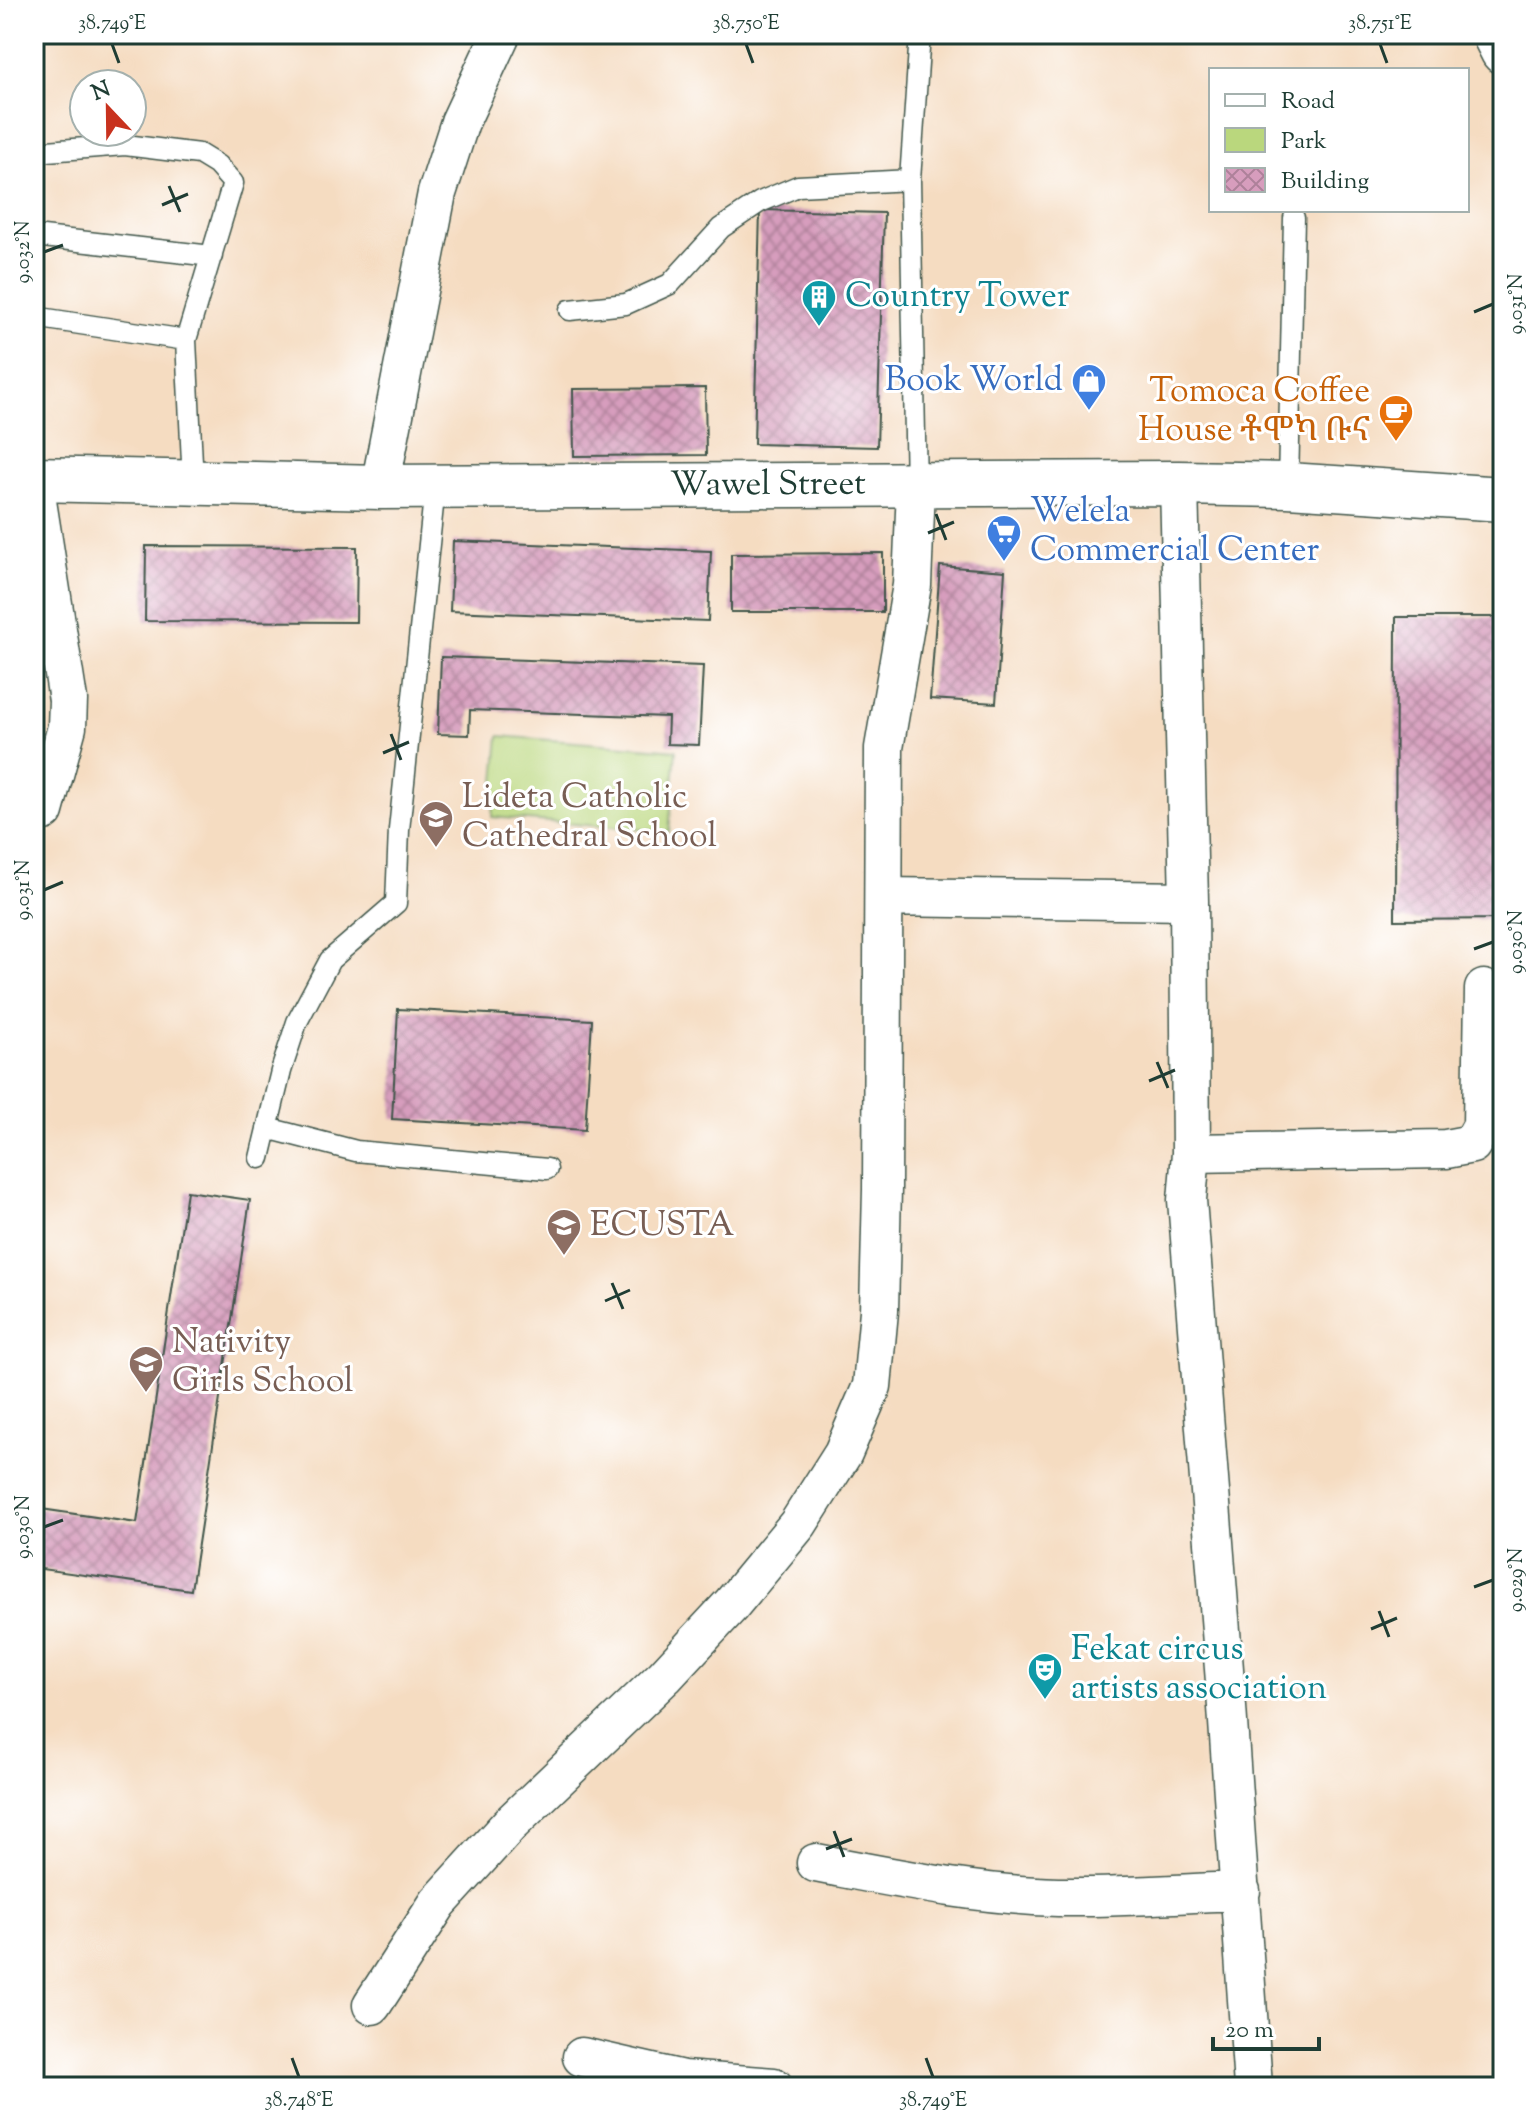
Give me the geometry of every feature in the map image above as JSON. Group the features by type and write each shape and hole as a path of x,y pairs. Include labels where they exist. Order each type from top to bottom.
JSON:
{"main road":[{"path":"1494,34 1503,52"},
{"name":"Wawel Street","path":"34,481 380,487 916,487 1179,483 1288,485 1503,499"}],"street":[{"path":"380,487 437,193 460,122 501,34"},
{"path":"34,481 68,700 67,727 44,811"},
{"path":"1179,483 1189,901 1191,1153 1187,1200 1241,1891 1253,2087"},
{"path":"372,2005 438,1903 509,1825 665,1676 731,1605 798,1524 843,1453 872,1386 879,1311 882,1189 884,748 912,585 916,487"},
{"path":"884,897 1189,901"},
{"path":"1191,1153 1446,1149 1472,1144 1482,1126 1484,989"},
{"path":"816,1863 998,1893 1059,1897 1241,1891"},
{"path":"582,2057 683,2080 774,2087"}],"lane":[{"path":"916,487 910,180 920,34"},
{"path":"34,152 125,145 199,154 217,165 233,183 186,340 193,483"},
{"path":"570,310 626,304 670,284 721,228 760,202 798,186 910,180"},
{"path":"1288,485 1294,218"},
{"path":"34,236 212,256"},
{"path":"34,317 186,340"},
{"path":"260,1158 297,1022 330,960 396,903 399,830 435,487"},
{"path":"267,1128 356,1151 547,1169"}],"green space":[{"path":"499,736 676,750 669,832 492,817"}],"building":[{"name":"Country Tower","path":"760,210 884,213 877,447 754,444"},
{"path":"705,388 706,455 574,456 573,389"},
{"path":"453,541 711,551 708,621 450,611"},
{"path":"146,546 357,547 356,622 145,621"},
{"path":"883,553 883,612 731,612 731,554"},
{"path":"940,566 1005,571 996,703 930,699"},
{"path":"1396,617 1503,617 1503,919 1395,920"},
{"path":"441,657 703,666 699,745 667,744 668,717 470,710 469,735 438,734"},
{"path":"398,1009 592,1020 585,1130 392,1119"},
{"path":"187,1191 250,1200 191,1590 34,1568 34,1508 137,1523"}],"place":[{"name":"Country Tower","path":"819,328"},
{"name":"Book World","path":"1089,412"},
{"name":"Tomoca Coffee House ቶሞካ ቡና","path":"1396,443"},
{"name":"Welela Commercial Center","path":"1004,563"},
{"name":"Lideta Catholic Cathedral School","path":"436,849"},
{"name":"ECUSTA","path":"564,1257"},
{"name":"Nativity Girls School","path":"146,1394"},
{"name":"Fekat circus artists association","path":"1045,1701"}]}
